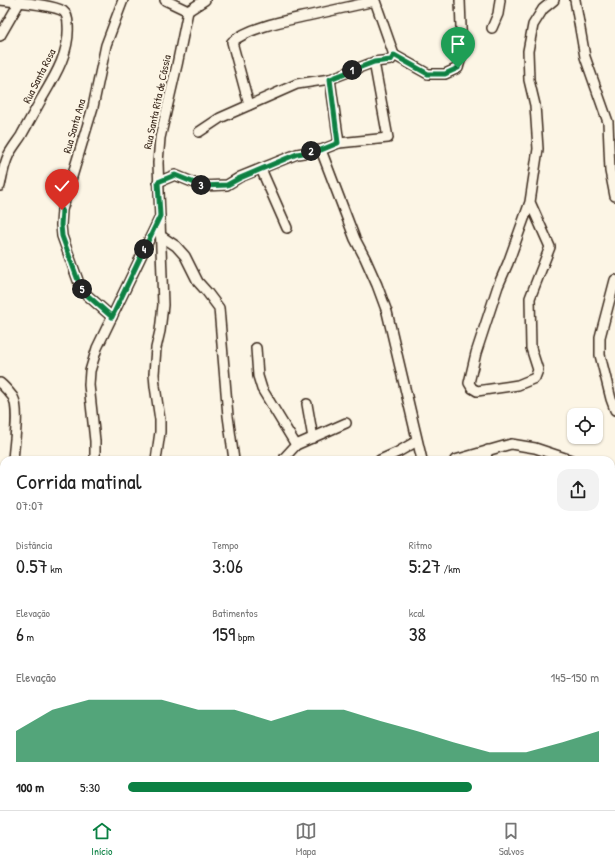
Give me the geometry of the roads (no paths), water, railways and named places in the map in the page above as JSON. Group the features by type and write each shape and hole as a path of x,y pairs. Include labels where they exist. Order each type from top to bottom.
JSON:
{"street":[{"name":"Rua Santa Rosa","path":"0,0 51,6 65,13 67,17 68,29 68,40 62,61 9,154 2,173 0,186"},
{"name":"Rua Santa Ana","path":"112,317 87,295 80,286 62,236 61,225 62,210 93,107 106,45 123,0"},
{"path":"166,0 188,11 205,0"},
{"path":"249,105 232,42 236,38 254,30 282,22 376,0 394,55 428,74 445,74 458,68 462,54 460,0"},
{"path":"492,28 498,14 500,0"},
{"path":"530,202 550,247 530,298 531,348 538,370 535,378 518,385 477,391 472,388 469,383 476,353 498,286 530,202 538,149 535,105 529,80 528,51 533,25 543,9 554,0"},
{"path":"575,0 585,57 608,122 610,171 615,196"},
{"path":"0,36 19,3"},
{"name":"Rua Santa Rita de Cássia","path":"157,456 160,420 154,374 156,348 160,331 163,305 158,163 160,138 188,11"},
{"path":"199,132 220,118 297,84 330,79 374,62 391,60 394,55"},
{"path":"158,182 175,175 202,186 227,185 297,154 321,150 338,143 388,138 374,62"},
{"path":"330,79 338,143"},
{"path":"321,150 355,239 371,271 387,312 421,456"},
{"path":"261,169 286,228"},
{"path":"95,456 89,385 90,371 97,348 160,216"},
{"path":"161,236 176,246 185,256 198,282 219,308 228,416 233,456"},
{"path":"615,280 600,337 600,355 615,410"},
{"path":"256,348 258,376 262,389 296,444"},
{"path":"0,383 13,398 16,407 13,456"},
{"path":"307,404 313,438"},
{"path":"286,456 296,444 346,424"},
{"path":"389,456 417,441"},
{"path":"468,456 511,444 535,448 559,456"},
{"path":"486,456 488,450"}]}
